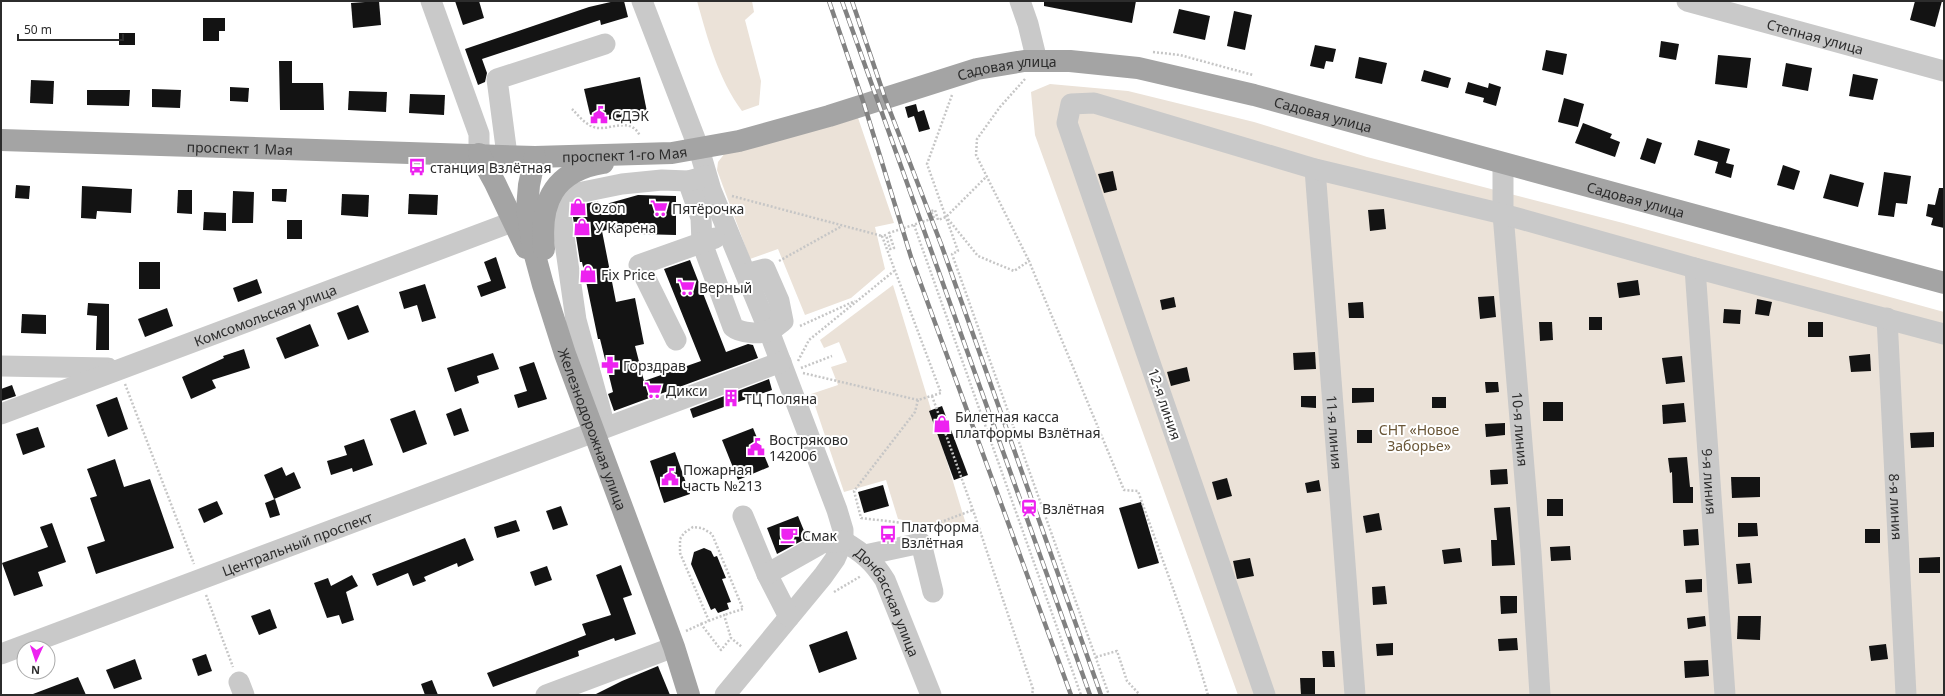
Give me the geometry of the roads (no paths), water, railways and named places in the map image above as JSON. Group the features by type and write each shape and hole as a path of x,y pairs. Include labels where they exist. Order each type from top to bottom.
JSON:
{"main road":[{"name":"Садовая улица","path":"699,149 739,142 829,116 977,69 1006,63 1038,61 1070,61 1108,64 1172,74 1944,284"},
{"name":"проспект 1 Мая","path":"1,140 479,154"},
{"name":"проспект 1-го Мая","path":"479,154 535,157 672,153 699,149"},
{"path":"554,320 543,237 545,209 553,191 568,175 580,169 594,165 672,153"},
{"path":"479,154 521,218"},
{"name":"Железнодорожная улица","path":"535,157 528,197 521,218 533,248 554,320 598,424 678,640 689,695"}],"street":[{"path":"431,1 479,134 479,154"},
{"name":"Донбасская улица","path":"642,1 699,149 702,182 729,232 756,272 770,335 789,364 842,526 843,541 871,561 895,601 930,695"},
{"path":"1020,1 1038,61"},
{"name":"Степная улица","path":"1687,1 1944,71"},
{"path":"507,156 497,79 605,44"},
{"name":"12-я линия","path":"1265,695 1067,122 1068,113 1071,104 1094,103 1315,169"},
{"name":"10-я линия","path":"1503,163 1503,214 1531,552 1540,695"},
{"path":"1315,169 1503,214 1695,268 1944,334"},
{"name":"11-я линия","path":"1315,169 1355,695"},
{"path":"598,424 576,320 560,208 568,195 652,181 702,182 702,243 733,327 737,330 770,335"},
{"name":"Комсомольская улица","path":"1,414 521,218"},
{"path":"676,340 638,265 729,232"},
{"name":"9-я линия","path":"1695,268 1725,695"},
{"name":"8-я линия","path":"1887,318 1906,695"},
{"name":"Центральный проспект","path":"1,654 200,581 598,424 789,364"},
{"path":"1,366 120,368"},
{"path":"743,516 768,574 789,617"},
{"path":"726,695 823,576 841,549 843,541 822,544 768,574"},
{"path":"871,561 921,543 933,592"},
{"path":"546,695 678,640"}],"railway":[{"path":"829,1 864,104 911,257 1071,695"},
{"path":"842,1 1090,695"},
{"path":"852,1 885,98 941,244 1101,695"}],"place":[{"name":"СДЭК","path":"599,115"},
{"name":"станция Взлётная","path":"417,167"},
{"name":"Ozon","path":"578,207"},
{"name":"Пятёрочка","path":"659,208"},
{"name":"У Карена","path":"582,227"},
{"name":"Fix Price","path":"588,274"},
{"name":"Верный","path":"686,287"},
{"name":"Горздрав","path":"610,365"},
{"name":"Дикси","path":"653,390"},
{"name":"ТЦ Поляна","path":"731,398"},
{"name":"Билетная касса платформы Взлётная","path":"942,424"},
{"name":"Востряково 142006","path":"756,447"},
{"name":"Пожарная часть №213","path":"670,477"},
{"name":"Взлётная","path":"1029,508"},
{"name":"Платформа Взлётная","path":"888,534"},
{"name":"Смак","path":"789,535"}],"park label":[{"name":"СНТ «Новое Заборье»","path":"1419,438"}]}
